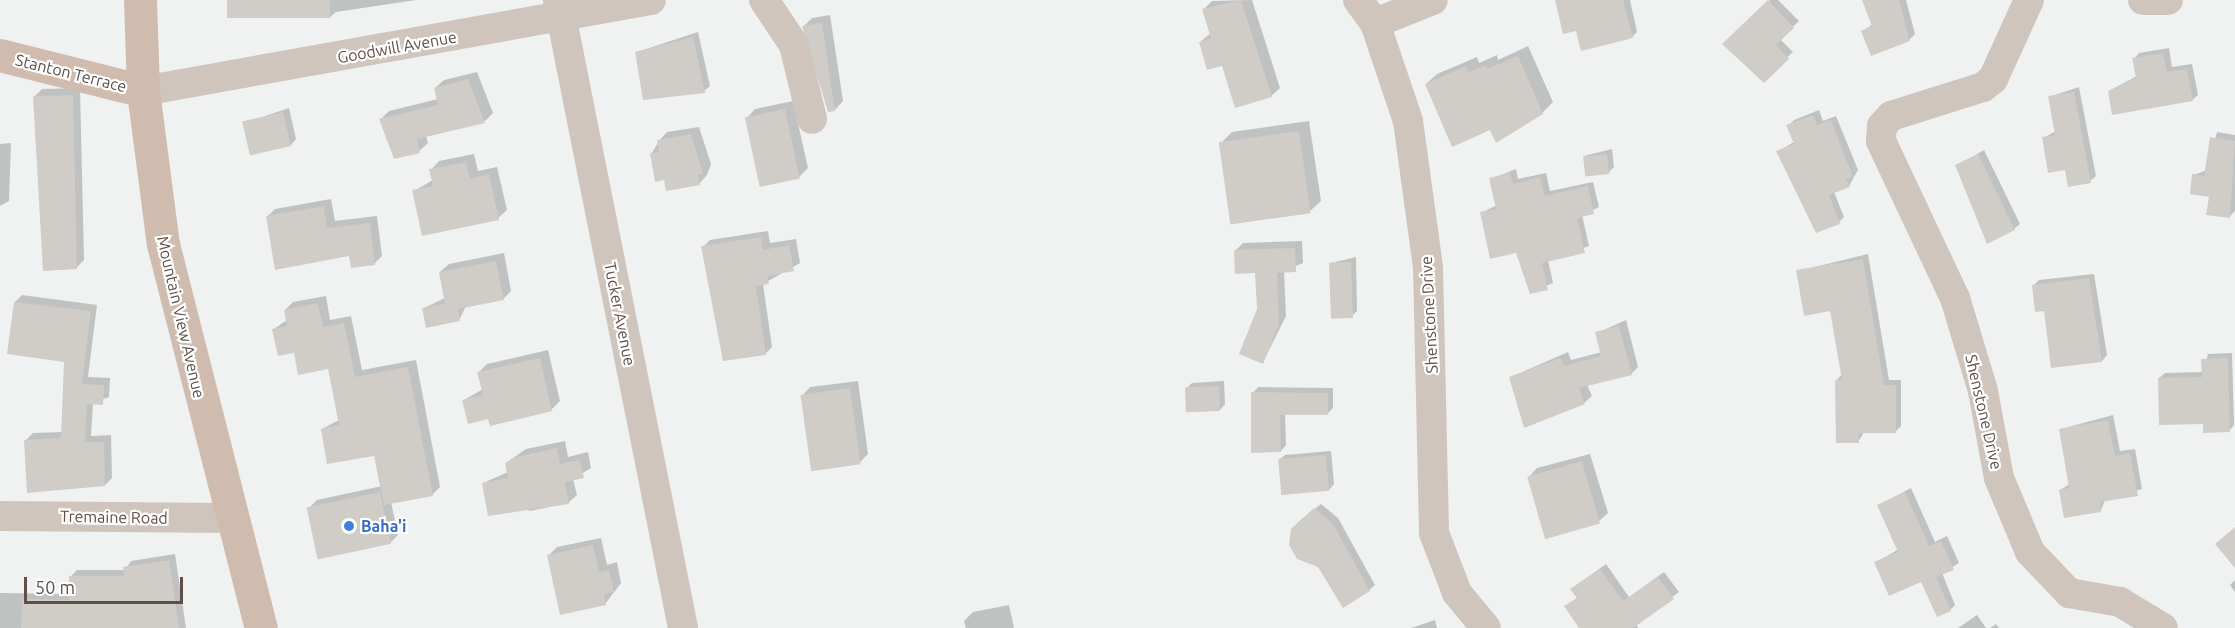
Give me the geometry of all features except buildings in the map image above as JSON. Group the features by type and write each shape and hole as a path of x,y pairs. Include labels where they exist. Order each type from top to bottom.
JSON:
{"main road":[{"name":"Mountain View Avenue","path":"140,0 142,91 163,244 229,518 261,628"},
{"name":"Stanton Terrace","path":"0,55 142,91"}],"street":[{"name":"Goodwill Avenue","path":"142,91 559,9 651,0"},
{"path":"764,0 795,45 812,119"},
{"path":"1366,11 1433,0"},
{"name":"Shenstone Drive","path":"2029,0 1993,79 1983,87 1891,116 1882,126 1881,141 1955,298 1983,391 1999,478 2030,552 2069,593 2120,602 2163,628"},
{"path":"2143,0 2168,0"},
{"name":"Tucker Avenue","path":"559,9 683,628"},
{"name":"Shenstone Drive","path":"1366,11 1408,121 1428,267 1434,533 1457,593 1486,628"},
{"name":"Tremaine Road","path":"0,516 229,518"}],"place":[{"name":"Baha'i","path":"349,526"}]}
